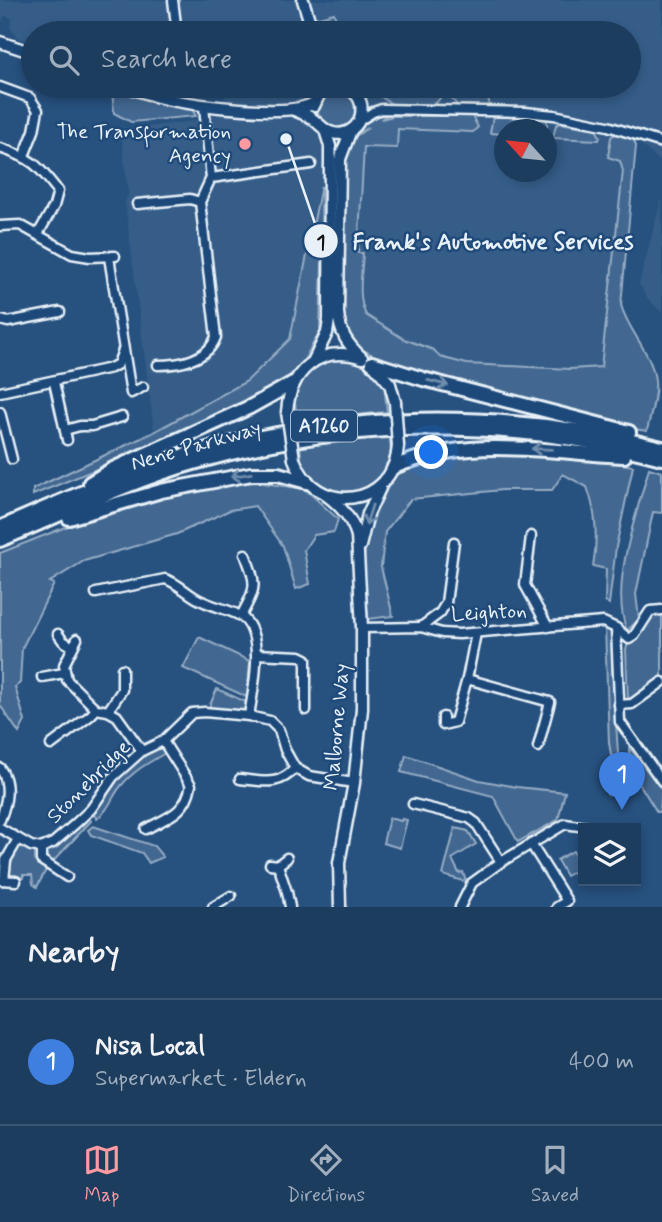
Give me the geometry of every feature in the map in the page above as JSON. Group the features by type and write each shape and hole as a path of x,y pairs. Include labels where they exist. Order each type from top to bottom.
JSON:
{"highway":[{"path":"367,361 423,379 662,441"},
{"path":"54,505 111,470 250,407 293,383"},
{"name":"Nene Parkway","path":"0,528 151,466 204,450 281,432 369,421 472,419 519,422 578,430 661,455"},
{"name":"Nene Parkway","path":"0,540 120,488 196,462 319,436 412,429 471,429 566,439 661,455"},
{"path":"394,467 427,454 506,448 557,449 620,456 661,455"},
{"path":"16,533 162,491 211,480 264,473 307,482"}],"street":[{"path":"173,0 176,21"},
{"path":"303,0 309,21"},
{"path":"0,42 21,49"},
{"path":"0,87 21,93"},
{"path":"24,156 34,131 38,110 30,98"},
{"path":"164,98 204,106 294,110 310,106 317,98"},
{"path":"313,362 327,333 329,320 330,146 314,109 318,98"},
{"path":"358,98 362,109 359,121"},
{"path":"360,98 382,110"},
{"path":"158,365 178,365 204,353 211,348 216,337 200,202 211,178 204,106"},
{"path":"294,110 312,118 321,127 341,134 351,130"},
{"path":"367,361 352,355 332,355 313,362 293,383 288,397 287,412 295,459 307,482 326,495 357,497 376,488 394,467 398,446 396,402 390,384 367,361 345,340 338,313 340,159 351,130 359,121 382,110 534,113 608,126 662,143"},
{"path":"0,148 36,163 58,191 54,206 38,234"},
{"path":"211,178 311,164"},
{"path":"137,204 190,199 200,202"},
{"path":"0,226 20,225 72,254 112,257 131,393 143,387"},
{"path":"0,320 8,322 60,312"},
{"path":"0,392 111,368 118,363 123,347"},
{"path":"54,382 66,435 80,426 92,426 122,417"},
{"path":"0,412 12,459"},
{"name":"Malborne Way","path":"359,550 368,514 384,481"},
{"name":"Malborne Way","path":"326,495 346,513 353,524 359,550 362,628 362,709 354,783 338,863 340,907"},
{"path":"531,536 525,585 548,627"},
{"path":"421,627 440,613 446,603 454,542"},
{"path":"241,616 254,591 255,580 245,554"},
{"path":"96,593 165,579 195,598 241,616 254,638 256,654 249,716 270,721 279,730 285,750 295,768 309,776 354,783"},
{"path":"141,585 143,595"},
{"name":"Leighton","path":"362,628 421,627 442,633 476,633 603,622 629,639 634,636 650,611 662,610"},
{"path":"616,628 620,722 662,781"},
{"path":"443,717 443,725 455,722 476,633"},
{"path":"58,634 63,640 75,643 64,665 67,680 96,709 117,716 142,751"},
{"path":"256,654 300,656 306,659 306,710"},
{"path":"108,711 122,690 122,669"},
{"path":"42,677 64,673"},
{"path":"467,679 550,702 538,747"},
{"path":"619,705 632,704 662,682"},
{"path":"51,745 96,709"},
{"name":"Stonebridge","path":"41,848 52,843 91,809 114,777 142,751 163,741 192,713 249,716"},
{"name":"Stonebridge","path":"146,829 181,810 189,798 191,785 163,741"},
{"path":"0,768 8,783 5,808 0,820"},
{"path":"240,779 272,782 286,778 295,768"},
{"path":"412,804 469,818 477,823 501,862"},
{"path":"460,907 471,883 501,862 565,824 578,826"},
{"path":"0,828 41,848 41,860 67,877"},
{"path":"16,881 2,880 6,860 18,839"},
{"path":"531,844 566,901 557,907"},
{"path":"287,858 274,864 288,892 290,907"},
{"path":"213,907 232,896"}],"shaded area":[{"path":"0,0 662,0 662,163 633,138 616,133 611,137 608,157 620,161 623,170 606,335 620,356 601,367 570,369 467,364 440,357 434,350 404,339 366,315 363,310 361,283 363,254 358,253 289,343 250,381 154,431 125,202 128,194 121,130 194,121 224,98 641,98 641,21 21,21 21,39 10,28 12,18 5,16 0,24"},
{"path":"334,13 336,21 316,21 315,18"},
{"path":"113,98 148,98 191,108 196,116 131,122 114,113"},
{"path":"323,98 353,98 356,102 356,118 346,128 330,128 320,118 318,110"},
{"path":"383,98 440,98 432,104 392,104"},
{"path":"451,98 488,98 490,107 457,105"},
{"path":"388,114 381,119 393,116 472,116 478,127 473,132 398,129 397,148 364,147 358,253 363,253 363,308 366,315 404,339 434,350 440,357 467,364 570,369 601,367 623,171 620,161 608,157 611,137 616,133 633,138 636,146 621,305 653,371 655,393 647,431 605,424 398,368 363,350 346,337 340,312 344,156 353,138 369,127 352,138 359,129 372,119"},
{"path":"493,116 544,119 494,119 494,133 490,133"},
{"path":"557,124 596,129 600,137 599,140 557,138"},
{"path":"321,186 320,331 303,362 276,390 158,444 33,495 33,489 152,433 247,381 290,339"},
{"path":"662,196 662,313 647,298 639,284"},
{"path":"333,359 352,359 370,369 384,383 387,412 299,420 295,401 299,384 314,369"},
{"path":"389,435 391,451 386,467 380,476 363,488 353,491 332,489 313,480 302,467 300,445"},
{"path":"550,452 633,466 616,547 609,604 605,602 606,569 593,566 596,526 587,487 563,474 552,490 502,490 411,499 385,532 381,567 393,616 368,619 363,560 373,512 401,466 457,455"},
{"path":"649,468 662,472 662,513 653,512 636,594 639,619 627,631 622,613 623,572"},
{"path":"256,482 305,489 338,519 334,532 314,535 304,550 310,584 296,589 283,546 255,506 230,510 177,534 84,561 50,582 54,584 22,648 20,683 15,687 25,721 19,733 0,705 0,553 111,509 198,488"},
{"path":"662,611 662,678 628,702 628,642 654,612"},
{"path":"605,627 614,631 612,663 619,768 626,782 609,795 607,794 614,771 609,743"},
{"path":"199,637 250,661 247,697 183,668"},
{"path":"217,689 246,702 244,709 239,712 208,709"},
{"path":"162,746 167,752 126,780 101,815 97,818 90,812 130,764 150,750"},
{"path":"629,747 662,790 660,812 657,812 630,769"},
{"path":"406,755 479,780 565,792 558,820 518,842 493,796 401,772"},
{"path":"87,814 91,821 50,865 43,860 44,851"},
{"path":"389,818 407,820 400,848 383,843"},
{"path":"93,826 154,846 163,857 149,863 142,853 91,835 88,830"},
{"path":"455,828 468,831 476,844 452,859 459,873 463,872 466,882 443,875"},
{"path":"20,844 37,851 47,868 37,887 33,884 32,875 23,875 23,878 10,875 9,862"},
{"path":"573,851 578,860 578,869 566,876 557,860"}],"place":[{"name":"Frank's Automotive Services","path":"286,139"},
{"name":"The Transformation Agency","path":"245,144"},
{"name":"Nisa Local","path":"622,810"}]}
